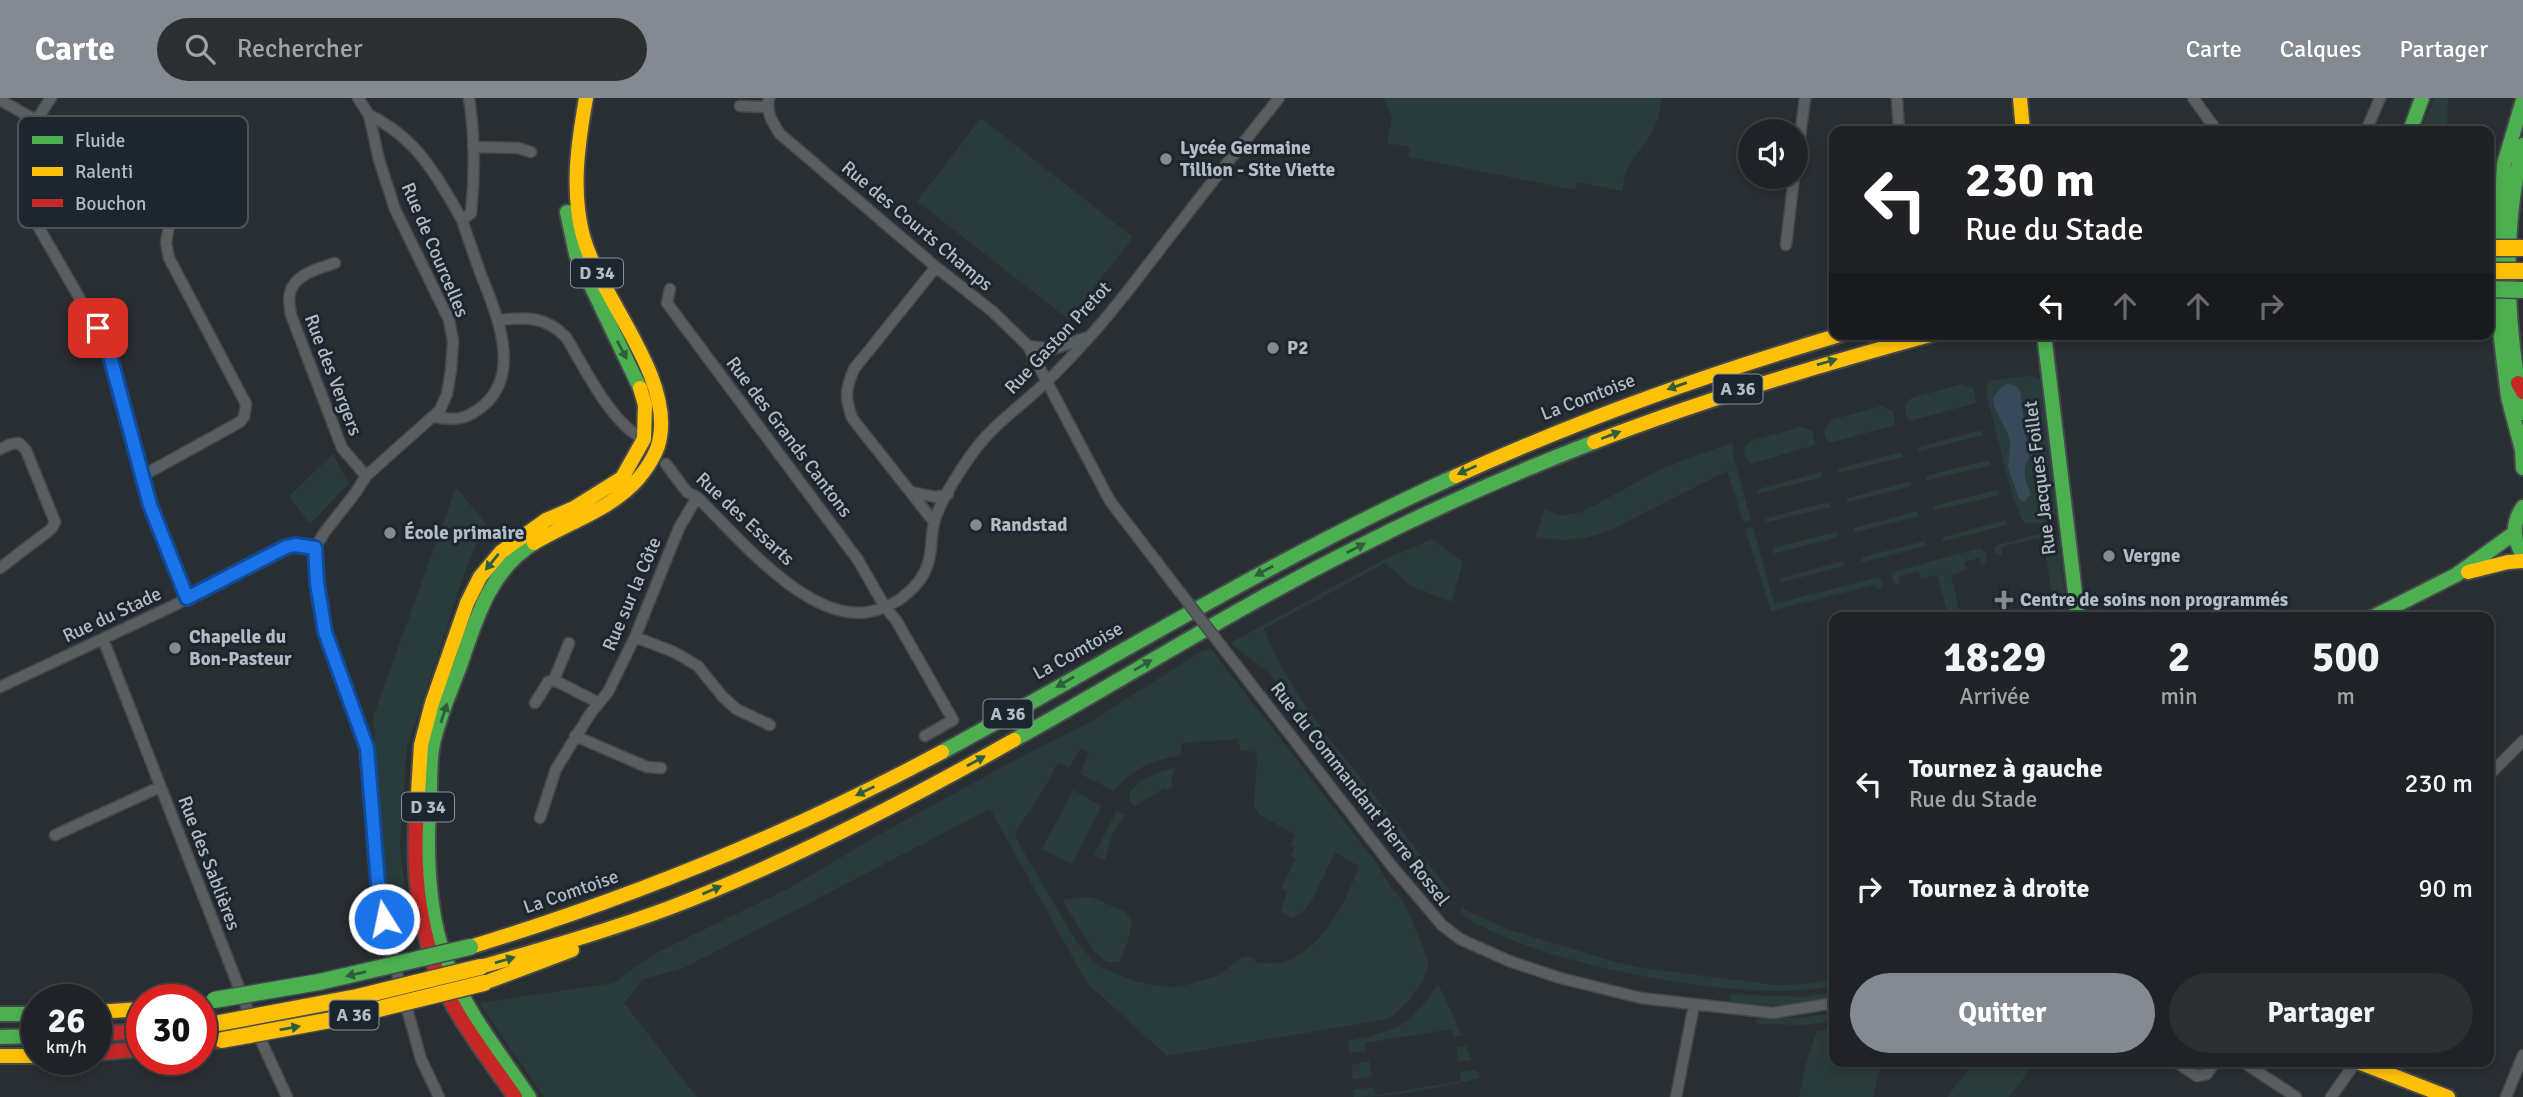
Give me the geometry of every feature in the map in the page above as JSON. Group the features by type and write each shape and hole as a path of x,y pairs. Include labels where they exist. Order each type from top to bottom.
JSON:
{"main road":[{"name":"D 34","path":"515,1097 456,1010 432,960 419,902 416,843 421,745 432,703 467,603 480,577 501,552 547,520 574,508 622,478 644,439 645,405 637,379 576,254 567,212 568,151 577,98"},
{"name":"D 34","path":"529,1097 470,1007 445,956 432,900 427,826 433,748 480,609 491,586 510,562 529,546 614,499 643,474 653,460 660,437 661,414 655,388 592,261 578,209 577,169 586,98"},
{"path":"2020,98 2022,126"},
{"path":"2412,126 2423,98"},
{"path":"2523,100 2504,164 2496,297 2506,384 2522,450 2523,468"},
{"path":"2523,145 2516,167 2510,212 2509,297 2511,342 2521,388 2523,413"},
{"path":"2494,248 2523,248"},
{"path":"2494,271 2523,271"},
{"path":"2494,289 2523,290"},
{"path":"1812,343 1829,336"},
{"name":"La Comtoise","path":"217,999 319,982 470,947 650,887 806,820 919,764 1295,554 1493,458 1631,402 1829,338"},
{"name":"A 36","path":"217,1041 342,1018 484,983 537,965 636,920 776,863 884,811 1252,603 1355,549 1490,485 1585,445 1703,401 1912,340"},
{"name":"Rue Jacques Foillet","path":"2044,340 2077,612"},
{"path":"2523,507 2514,523 2513,534 2523,555"},
{"path":"2383,612 2456,575 2513,534"},
{"path":"2456,575 2523,561"},
{"name":"A 36","path":"217,1023 337,1001 480,967 636,920"},
{"path":"0,1014 21,1014"},
{"path":"0,1037 21,1036"},
{"path":"0,1056 21,1056"},
{"path":"2370,1067 2448,1097"}],"street":[{"path":"39,116 51,98"},
{"name":"Rue de Courcelles","path":"358,98 369,115 379,160 395,209 449,320 453,341 451,370 447,394 435,417"},
{"path":"462,220 471,212 474,187 469,98"},
{"name":"Rue Gaston Pretot","path":"885,607 913,589 924,575 930,559 934,522 969,458 987,434 1047,382 1093,332 1279,98"},
{"path":"1802,119 1805,98"},
{"path":"1897,98 1899,126"},
{"path":"2193,98 2213,126"},
{"path":"2368,126 2380,98"},
{"path":"0,100 31,116"},
{"path":"740,106 768,103"},
{"name":"Rue des Courts Champs","path":"768,103 771,119 780,134 936,267 992,311 1028,346 1047,382"},
{"path":"369,115 422,155 462,220 498,320 504,357 498,388 490,400 466,418 454,421 435,417 366,476 315,548 317,583 325,632 367,748 379,895 389,942 421,1059 439,1097"},
{"path":"473,147 518,148 531,152"},
{"path":"1786,245 1793,189"},
{"path":"40,228 106,344 150,505 187,598"},
{"path":"142,476 240,422 244,417 246,404 169,258 166,243 168,228"},
{"name":"Rue des Vergers","path":"335,262 309,272 297,281 290,292 291,315 342,448 366,476"},
{"path":"934,522 852,418 846,400 847,385 854,369 936,267"},
{"name":"Rue des Grands Cantons","path":"670,289 667,303 844,539 885,607 896,620 953,720 925,736"},
{"path":"498,320 527,317 541,319 556,327 566,337 618,422 632,434 644,439"},
{"path":"1028,346 1054,349 1079,341 1093,332"},
{"name":"Rue du Commandant Pierre Rossel","path":"1047,382 1110,501 1391,865 1442,925 1460,939 1509,961 1560,978 1642,998 1773,1013 1829,1004"},
{"path":"0,449 19,443 26,450 55,522 51,530 0,568"},
{"name":"Rue des Essarts","path":"666,464 687,492 698,497 760,562 817,600 831,607 855,612 869,612 885,607"},
{"path":"910,491 936,497 948,494"},
{"name":"Rue sur la Côte","path":"540,818 556,769 575,736 608,692 635,638 679,528 698,497"},
{"name":"Rue du Stade","path":"0,687 187,598 286,547 295,545 315,548"},
{"path":"635,638 674,652 698,666 736,709 770,725"},
{"name":"Rue des Sablières","path":"103,639 252,1021 287,1097"},
{"name":"Rue sur la Côte","path":"535,703 548,682 554,680 569,643"},
{"path":"554,680 599,703"},
{"path":"575,736 647,766 662,768"},
{"path":"2494,770 2523,741"},
{"path":"55,835 160,787"},
{"path":"1676,1097 1694,1005"},
{"path":"2506,1097 2523,1055"},
{"path":"2184,1067 2197,1076 2207,1074 2212,1067"},
{"path":"2251,1067 2296,1097"},
{"path":"2331,1097 2353,1067"}],"shaded area":[{"path":"1384,98 1661,98 1655,127 1628,166 1622,191 1578,182 1575,190 1409,157 1410,147 1387,143 1392,117"},
{"path":"2434,98 2448,98 2447,126 2423,126"},
{"path":"981,118 1133,237 1069,320 917,201"},
{"path":"2031,376 2040,380 2057,514 2050,522 2029,524 2023,522 2012,494 1986,394 1987,384 1991,380"},
{"path":"1962,384 1974,389 1976,403 1910,421 1906,415 1905,406 1911,398"},
{"path":"1881,406 1893,411 1895,425 1830,443 1825,437 1825,428 1831,420"},
{"path":"1801,427 1813,431 1815,445 1750,464 1745,457 1744,448 1750,441"},
{"path":"1981,430 1983,435 1917,452 1918,447"},
{"path":"1733,444 1733,455 1751,520 1743,522 1727,471 1609,531 1586,538 1566,540 1535,538 1545,509 1560,516 1582,512 1661,469"},
{"path":"1902,452 1903,457 1838,473 1839,468"},
{"path":"333,454 349,483 310,524 289,496"},
{"path":"1989,460 1991,465 1925,481 1926,476"},
{"path":"1821,472 1822,477 1757,494 1758,489"},
{"path":"1910,481 1912,486 1846,503 1848,498"},
{"path":"456,487 486,524 468,563 407,748 400,846 411,940 397,944 383,885 373,717"},
{"path":"1997,490 1999,495 1933,511 1934,506"},
{"path":"1829,502 1831,507 1765,523 1766,518"},
{"path":"1917,511 1919,516 1853,533 1854,528"},
{"path":"2006,520 2007,525 1942,542 1943,537"},
{"path":"1753,527 1774,604 1879,577 1883,585 1878,590 1875,585 1771,611 1745,529"},
{"path":"1836,532 1838,537 1772,554 1773,548"},
{"path":"2048,532 2059,540 2067,612 2054,612 2044,541 2039,538 2001,547 2003,556 1996,554 1994,549 1997,545"},
{"path":"1432,539 1463,562 1452,602 1411,586 1385,563 1264,629 1297,693 1338,750 1455,897 1449,902 1278,684 1267,671 1230,643 1383,560"},
{"path":"1925,541 1926,546 1860,563 1862,557"},
{"path":"1980,548 1985,552 1987,560 1982,566 1979,558 1964,562 1966,570 1951,575 1960,612 1947,612 1937,575 1921,579 1918,571 1899,576 1900,584 1897,585 1892,580 1892,574"},
{"path":"1843,561 1845,566 1779,583 1780,578"},
{"path":"1211,649 1378,865 1405,904 1429,962 1423,981 1393,1016 1383,1020 1167,1056 1087,983 990,809 682,969 643,979 624,1003 697,1097 544,1097 479,1003 614,983 652,955 793,886 875,837 1092,721 1200,652","holes":["1238,739 1240,750 1255,752 1257,758 1254,806 1259,814 1295,835 1290,847 1295,846 1291,856 1296,858 1281,888 1287,891 1281,912 1292,918 1303,912 1311,902 1335,853 1359,866 1331,923 1310,947 1284,962 1256,963 1254,958 1244,956 1217,976 1179,987 1138,982 1100,967 1077,943 1017,840 1015,832 1058,763 1069,768 1081,748 1089,753 1080,774 1114,791 1128,776 1144,766 1181,755 1182,743"]},
{"path":"1175,768 1171,780 1173,787 1168,790 1165,788 1135,806 1130,802 1129,793 1138,783"},
{"path":"1073,790 1102,806 1072,864 1042,849"},
{"path":"1117,810 1125,815 1112,835 1105,861 1094,855"},
{"path":"1091,897 1125,911 1132,921 1127,944 1119,962 1107,962 1094,951 1063,902 1064,899"},
{"path":"1462,905 1465,910 1510,930 1642,968 1776,985 1829,980 1829,986 1797,990 1751,990 1642,976 1586,964 1535,948 1492,931 1460,913"},
{"path":"1438,984 1462,1035 1454,1037 1452,1029 1365,1043 1366,1051 1349,1053 1348,1041 1379,1034 1401,1024 1419,1010"},
{"path":"1829,992 1829,1000 1805,1005 1730,1002 1730,994 1803,997"},
{"path":"1829,1014 1829,1022 1804,1025 1755,1024 1756,1020 1762,1017 1800,1018"},
{"path":"1829,1029 1829,1067 1880,1067 1873,1097 1799,1097 1807,1059 1817,1031"},
{"path":"1466,1046 1472,1060 1458,1062 1456,1047"},
{"path":"1369,1061 1372,1076 1353,1080 1351,1065"},
{"path":"1970,1067 2032,1067 2009,1097 1947,1097"},
{"path":"1475,1070 1480,1078 1417,1091 1386,1095 1354,1097 1354,1090 1374,1087 1376,1095 1461,1081 1460,1072"}],"water":[{"path":"2007,384 2020,390 2029,458 2025,476 2031,494 2024,502 2019,499 2008,467 2008,434 1994,407 1993,398 2001,387"}],"traffic: fast":[{"path":"2412,126 2422,98"},
{"path":"2523,100 2504,164 2496,297 2508,397 2522,450 2523,468"},
{"path":"2523,145 2511,211 2508,279 2513,346 2523,413"},
{"path":"567,212 576,254 640,388"},
{"path":"2494,289 2522,290"},
{"path":"2045,340 2077,612"},
{"path":"1014,740 1309,572 1471,493 1594,442"},
{"path":"942,752 1260,574 1456,476"},
{"path":"2523,507 2515,531 2523,555"},
{"path":"2383,612 2456,575 2513,534"},
{"path":"529,1097 471,1011 444,955 431,895 428,833 434,738 479,612 507,566 534,543"},
{"path":"217,999 319,982 470,947"},
{"path":"0,1014 21,1014"},
{"path":"0,1037 21,1036"}],"traffic: slow":[{"path":"534,543 602,507 627,490 649,465 660,437 661,413 655,387 645,362 592,260 579,219 578,150 586,98"},
{"path":"2020,98 2023,126"},
{"path":"2494,248 2522,248"},
{"path":"2494,271 2523,271"},
{"path":"1456,476 1550,435 1646,398 1829,338"},
{"path":"1594,442 1762,384 1912,340"},
{"path":"417,809 421,745 432,703 467,603 480,577 501,552 546,520 574,508 622,478 644,439 645,405 640,388"},
{"path":"2468,572 2523,561"},
{"path":"480,967 622,924 714,890 845,830 1014,740"},
{"path":"470,947 592,907 711,861 828,810 942,752"},
{"path":"484,983 572,950"},
{"path":"219,1023 357,997 480,967"},
{"path":"222,1040 342,1018 484,983"},
{"path":"112,1011 126,1010"},
{"path":"0,1056 21,1056"},
{"path":"2371,1067 2448,1097"}],"traffic: jam":[{"path":"2518,383 2523,392"},
{"path":"417,809 417,884 432,958 457,1012 515,1097"},
{"path":"112,1033 126,1032"},
{"path":"217,1041 222,1040"},
{"path":"112,1052 126,1050"}],"place":[{"name":"Lycée Germaine Tillion - Site Viette","path":"1166,159"},
{"name":"P2","path":"1273,348"},
{"name":"Randstad","path":"976,525"},
{"name":"École primaire","path":"390,533"},
{"name":"Vergne","path":"2109,556"},
{"name":"Centre de soins non programmés","path":"2004,600"},
{"name":"Chapelle du Bon-Pasteur","path":"175,648"}],"route":[{"path":"98,328 110,356 150,505 187,598 286,547 295,545 315,548 314,559 325,632 367,748 379,895 384,919"}]}
